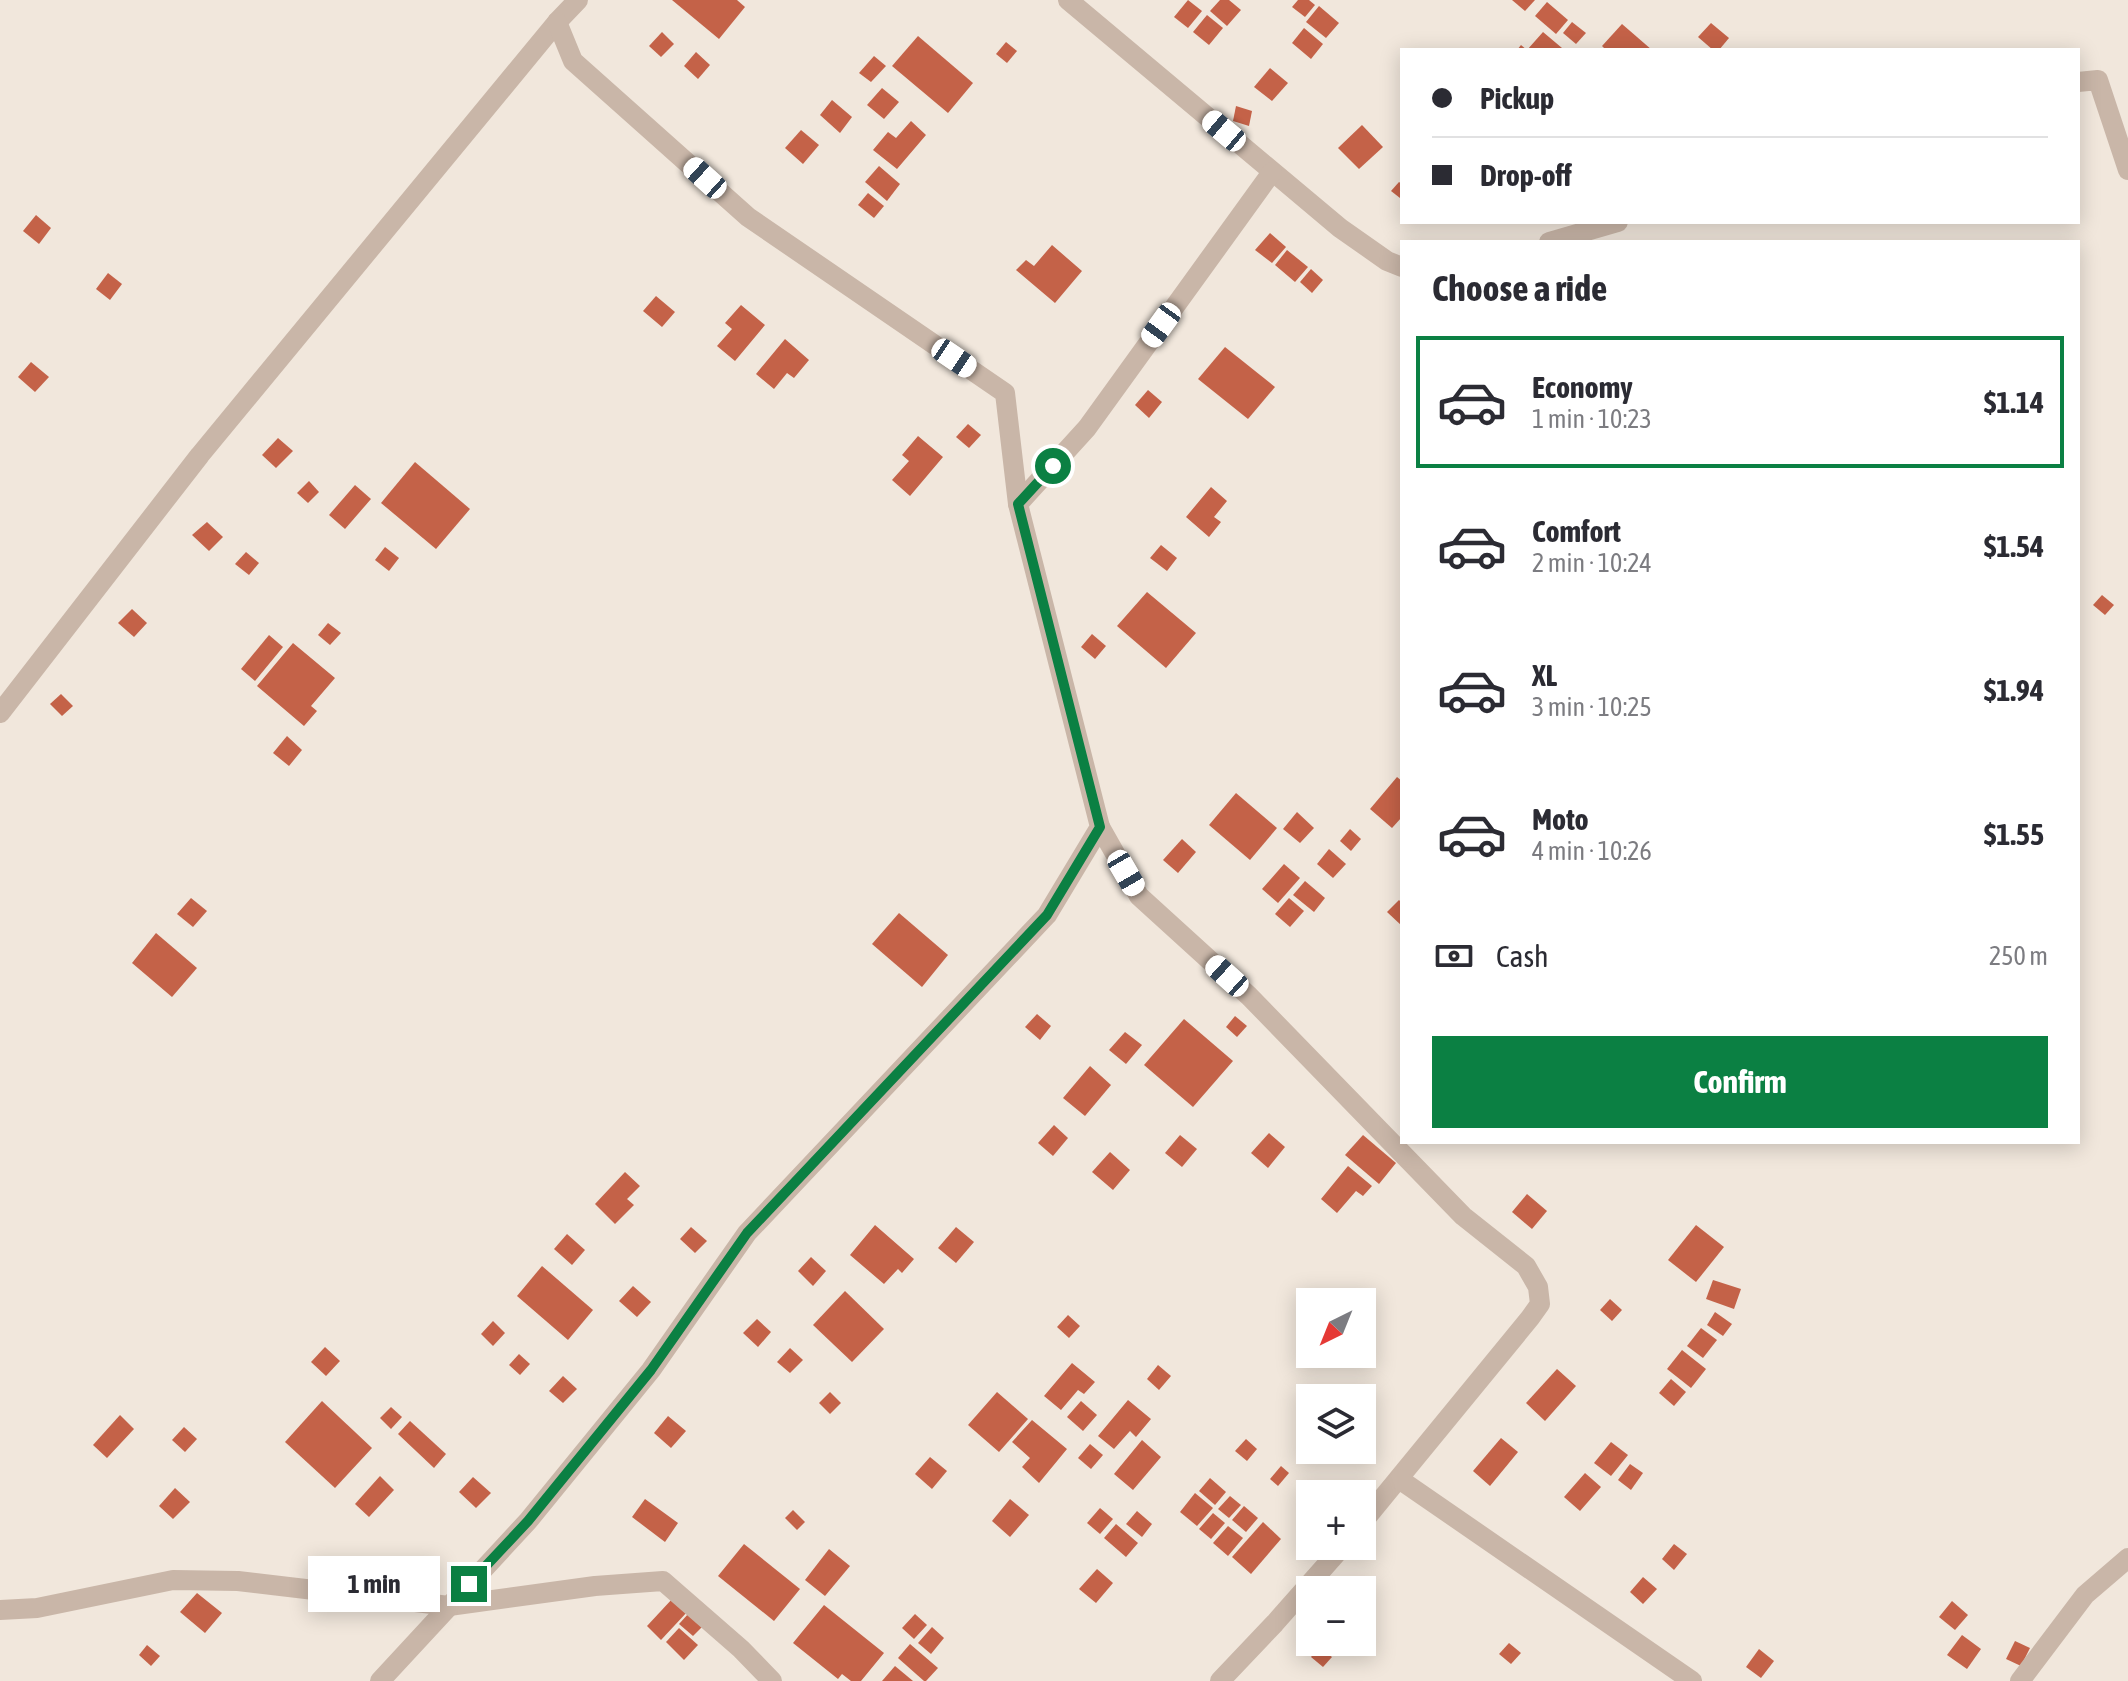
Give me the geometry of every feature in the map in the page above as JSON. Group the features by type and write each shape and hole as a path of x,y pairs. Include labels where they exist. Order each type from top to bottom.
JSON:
{"street":[{"path":"0,713 200,455 578,0"},
{"path":"1068,0 1340,228 1387,261 1400,266"},
{"path":"557,22 573,61 748,217 1005,393 1018,504 1100,827 1139,896 1249,996 1463,1216 1526,1266 1538,1287 1540,1304 1530,1318 1376,1506"},
{"path":"2080,82 2098,80 2128,170"},
{"path":"1018,504 1087,428 1272,172"},
{"path":"1556,240 1611,224"},
{"path":"380,1681 528,1521 651,1370 747,1233 1047,915 1100,827"},
{"path":"1399,1479 1692,1681"},
{"path":"2020,1681 2085,1595 2128,1558"},
{"path":"1220,1681 1331,1560"},
{"path":"0,1610 37,1608 173,1580 238,1581 449,1606 595,1586 663,1581 741,1649 772,1681"}],"building":[{"path":"672,0 737,0 745,7 719,39"},
{"path":"1188,0 1202,11 1188,28 1174,17"},
{"path":"1220,0 1229,0 1241,10 1227,26 1210,11"},
{"path":"1298,0 1309,0 1315,5 1305,17 1292,7"},
{"path":"1512,0 1535,0 1525,11"},
{"path":"1547,2 1568,20 1556,34 1535,16"},
{"path":"1319,6 1339,23 1326,38 1306,22"},
{"path":"1207,15 1223,28 1209,45 1193,32"},
{"path":"1572,22 1586,33 1576,44 1563,33"},
{"path":"1711,23 1729,38 1721,48 1711,48 1698,37"},
{"path":"1622,24 1650,48 1604,48 1602,46"},
{"path":"1304,28 1323,44 1311,59 1292,43"},
{"path":"662,32 674,44 661,57 649,46"},
{"path":"1543,32 1562,48 1529,48"},
{"path":"918,36 973,83 948,113 892,66"},
{"path":"1006,42 1017,51 1007,63 996,54"},
{"path":"696,52 710,65 698,79 684,66"},
{"path":"874,56 886,66 871,82 859,73"},
{"path":"1270,68 1288,83 1272,101 1254,87"},
{"path":"882,88 899,102 884,119 867,105"},
{"path":"832,100 852,117 840,133 820,115"},
{"path":"1236,106 1252,111 1249,126 1233,121"},
{"path":"911,121 926,135 897,169 873,150 888,132 896,138"},
{"path":"1362,125 1383,147 1359,169 1338,148"},
{"path":"801,130 819,145 803,164 785,148"},
{"path":"879,166 900,184 887,201 865,182"},
{"path":"1399,182 1400,183 1400,198 1391,191"},
{"path":"868,193 884,206 874,218 858,205"},
{"path":"36,215 51,228 39,244 23,231"},
{"path":"1270,233 1286,247 1272,263 1255,250"},
{"path":"1052,245 1082,271 1055,303 1016,270 1026,260 1034,266"},
{"path":"1287,250 1308,267 1295,282 1275,265"},
{"path":"1311,269 1323,280 1312,293 1300,282"},
{"path":"108,273 122,284 110,300 96,289"},
{"path":"656,296 675,312 662,327 643,311"},
{"path":"741,305 765,325 735,361 717,346 732,329 725,323"},
{"path":"785,339 809,360 794,378 787,373 774,389 756,374"},
{"path":"1225,347 1275,387 1248,419 1198,379"},
{"path":"31,362 49,377 35,392 18,377"},
{"path":"1148,390 1162,402 1149,418 1135,405"},
{"path":"968,424 981,435 969,448 956,437"},
{"path":"918,436 943,457 910,496 892,480 909,461 902,455"},
{"path":"278,438 293,451 276,468 262,455"},
{"path":"415,462 470,509 436,549 381,503"},
{"path":"309,481 319,492 308,503 297,493"},
{"path":"355,485 371,499 345,529 329,515"},
{"path":"1211,487 1227,501 1214,517 1221,522 1209,537 1186,517"},
{"path":"207,522 223,537 209,551 192,535"},
{"path":"1161,545 1177,558 1167,571 1150,558"},
{"path":"385,547 399,558 389,571 375,560"},
{"path":"246,552 259,563 249,575 235,564"},
{"path":"1147,592 1196,633 1166,668 1117,626"},
{"path":"2102,595 2114,605 2105,615 2093,605"},
{"path":"132,609 147,623 134,637 118,623"},
{"path":"328,623 341,633 330,645 318,635"},
{"path":"1092,634 1106,646 1095,659 1081,647"},
{"path":"269,635 283,647 255,681 241,669"},
{"path":"293,643 335,678 311,706 317,711 304,726 257,686"},
{"path":"61,694 73,706 62,716 50,704"},
{"path":"287,736 302,750 289,766 273,753"},
{"path":"1397,777 1400,779 1400,819 1392,828 1370,809"},
{"path":"1236,793 1277,828 1250,860 1209,825"},
{"path":"1297,812 1314,828 1300,843 1283,829"},
{"path":"1350,829 1361,839 1351,851 1340,841"},
{"path":"1182,839 1196,852 1178,873 1163,860"},
{"path":"1329,849 1346,864 1333,878 1317,864"},
{"path":"1284,864 1300,878 1278,903 1262,889"},
{"path":"1305,881 1325,898 1314,912 1293,895"},
{"path":"191,898 207,911 193,927 177,914"},
{"path":"1289,898 1304,911 1290,927 1275,914"},
{"path":"1399,900 1400,924 1387,912"},
{"path":"899,913 948,955 922,987 872,944"},
{"path":"156,933 197,968 172,997 132,963"},
{"path":"1037,1014 1051,1026 1040,1040 1025,1027"},
{"path":"1235,1016 1247,1026 1237,1037 1226,1027"},
{"path":"1184,1019 1233,1061 1193,1107 1144,1065"},
{"path":"1125,1032 1142,1045 1126,1064 1109,1050"},
{"path":"1090,1066 1111,1085 1085,1116 1063,1098"},
{"path":"1054,1125 1068,1138 1053,1156 1038,1143"},
{"path":"1269,1133 1285,1147 1268,1168 1251,1153"},
{"path":"1180,1135 1197,1149 1182,1167 1165,1153"},
{"path":"1363,1135 1396,1163 1379,1184 1345,1155"},
{"path":"1110,1152 1130,1170 1113,1190 1092,1172"},
{"path":"1348,1166 1372,1186 1363,1196 1356,1191 1337,1213 1321,1199"},
{"path":"625,1172 640,1186 627,1199 634,1205 615,1224 595,1204"},
{"path":"1527,1194 1547,1211 1532,1229 1512,1212"},
{"path":"875,1225 914,1259 902,1273 898,1269 884,1284 850,1255"},
{"path":"1696,1225 1724,1247 1696,1282 1668,1260"},
{"path":"691,1227 707,1241 695,1253 680,1239"},
{"path":"956,1227 974,1242 956,1263 938,1248"},
{"path":"567,1234 585,1250 572,1265 554,1249"},
{"path":"811,1257 826,1271 813,1286 798,1271"},
{"path":"542,1266 593,1310 568,1340 517,1296"},
{"path":"1713,1280 1741,1289 1734,1309 1706,1299"},
{"path":"633,1286 651,1302 637,1317 619,1301"},
{"path":"845,1291 884,1329 852,1362 813,1325"},
{"path":"1610,1299 1622,1310 1612,1321 1600,1310"},
{"path":"1715,1312 1732,1324 1723,1336 1707,1325"},
{"path":"1068,1315 1080,1326 1069,1338 1057,1327"},
{"path":"757,1319 771,1332 758,1347 743,1333"},
{"path":"493,1321 505,1333 493,1346 481,1334"},
{"path":"1701,1328 1717,1340 1703,1358 1687,1346"},
{"path":"325,1347 340,1361 326,1376 311,1362"},
{"path":"790,1348 803,1360 790,1373 777,1362"},
{"path":"1682,1350 1706,1369 1691,1388 1667,1369"},
{"path":"519,1354 530,1364 520,1375 509,1365"},
{"path":"1072,1363 1095,1382 1084,1394 1078,1390 1061,1410 1044,1396"},
{"path":"1158,1365 1171,1376 1159,1390 1147,1379"},
{"path":"1557,1369 1576,1386 1545,1421 1526,1403"},
{"path":"563,1376 577,1389 563,1403 549,1391"},
{"path":"1671,1379 1686,1392 1674,1406 1659,1393"},
{"path":"830,1392 841,1403 830,1414 819,1403"},
{"path":"997,1392 1028,1419 999,1452 968,1425"},
{"path":"1128,1400 1151,1419 1136,1437 1130,1431 1114,1449 1098,1436"},
{"path":"322,1401 372,1448 335,1488 285,1442"},
{"path":"1081,1401 1097,1415 1083,1431 1067,1417"},
{"path":"391,1407 402,1417 391,1429 380,1418"},
{"path":"120,1415 134,1429 107,1458 93,1445"},
{"path":"668,1416 686,1431 671,1448 654,1433"},
{"path":"1032,1420 1067,1449 1039,1483 1022,1467 1030,1458 1012,1442"},
{"path":"410,1421 446,1454 434,1468 398,1434"},
{"path":"184,1427 197,1439 185,1452 172,1440"},
{"path":"1501,1438 1518,1452 1490,1486 1473,1471"},
{"path":"1246,1439 1257,1449 1247,1461 1235,1451"},
{"path":"1142,1440 1161,1457 1133,1490 1114,1474"},
{"path":"1611,1442 1628,1455 1611,1476 1594,1463"},
{"path":"1090,1444 1103,1455 1091,1469 1078,1458"},
{"path":"930,1457 947,1471 932,1489 915,1474"},
{"path":"1630,1464 1643,1473 1631,1490 1618,1480"},
{"path":"1281,1466 1289,1473 1278,1486 1270,1479"},
{"path":"1585,1473 1601,1487 1580,1511 1564,1497"},
{"path":"380,1476 394,1490 369,1517 355,1504"},
{"path":"473,1477 491,1493 476,1508 459,1492"},
{"path":"1210,1478 1226,1492 1215,1505 1199,1491"},
{"path":"175,1488 190,1502 173,1519 159,1506"},
{"path":"1195,1493 1213,1508 1197,1526 1180,1512"},
{"path":"1230,1496 1241,1505 1229,1518 1218,1509"},
{"path":"645,1499 678,1523 665,1542 632,1517"},
{"path":"1010,1499 1029,1515 1010,1537 992,1521"},
{"path":"1244,1506 1258,1518 1246,1532 1232,1520"},
{"path":"1100,1508 1113,1519 1100,1534 1087,1523"},
{"path":"793,1510 805,1522 797,1530 785,1518"},
{"path":"1137,1511 1152,1524 1142,1537 1126,1524"},
{"path":"1213,1513 1225,1523 1211,1539 1199,1529"},
{"path":"1263,1522 1281,1539 1251,1574 1232,1557"},
{"path":"1116,1524 1138,1543 1126,1557 1104,1538"},
{"path":"1228,1526 1243,1538 1228,1556 1213,1543"},
{"path":"744,1544 800,1589 774,1621 718,1576"},
{"path":"1674,1544 1687,1554 1674,1570 1662,1559"},
{"path":"829,1549 850,1566 825,1596 805,1580"},
{"path":"1097,1569 1113,1583 1096,1603 1079,1589"},
{"path":"1643,1577 1657,1589 1643,1604 1630,1592"},
{"path":"197,1593 222,1613 205,1633 180,1612"},
{"path":"673,1598 688,1611 661,1640 647,1626"},
{"path":"1952,1601 1968,1615 1955,1630 1939,1617"},
{"path":"824,1605 884,1653 861,1681 851,1681 842,1674 838,1679 793,1643"},
{"path":"689,1613 703,1626 693,1636 679,1624"},
{"path":"915,1614 927,1625 914,1639 902,1628"},
{"path":"932,1627 944,1638 931,1654 918,1643"},
{"path":"679,1628 698,1645 684,1660 666,1642"},
{"path":"1962,1635 1981,1649 1967,1669 1947,1655"},
{"path":"2015,1641 2030,1648 2021,1666 2006,1659"},
{"path":"1509,1643 1521,1653 1511,1664 1499,1654"},
{"path":"910,1644 938,1668 926,1681 898,1658"},
{"path":"147,1645 160,1656 151,1666 139,1655"},
{"path":"1759,1649 1774,1661 1761,1678 1746,1667"},
{"path":"1331,1656 1332,1657 1323,1667 1311,1657"},
{"path":"895,1666 913,1681 882,1681"}],"route":[{"path":"469,1584 528,1521 651,1370 747,1233 1047,915 1100,827 1018,504 1053,466"}]}
